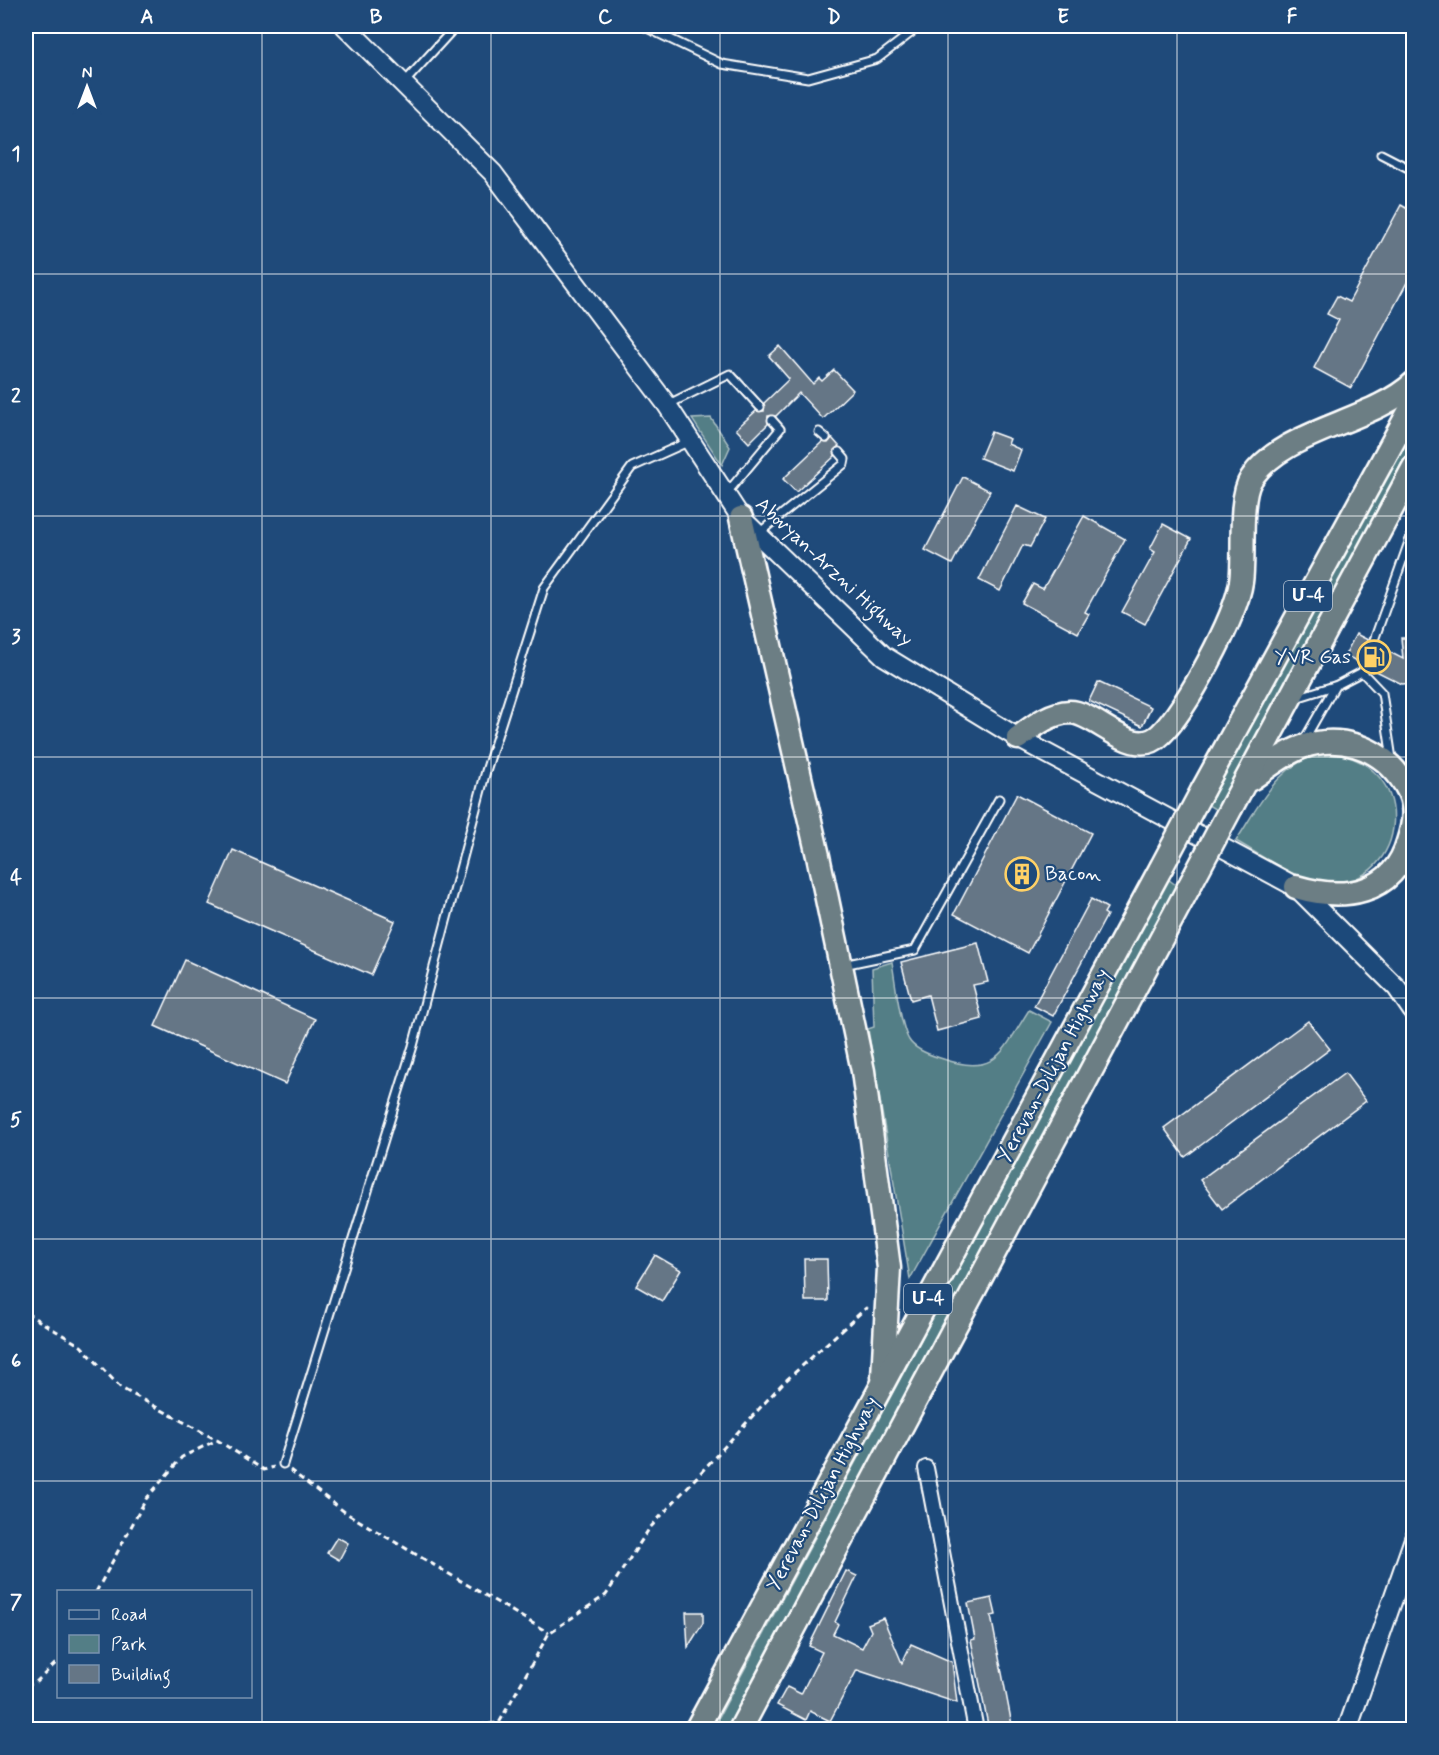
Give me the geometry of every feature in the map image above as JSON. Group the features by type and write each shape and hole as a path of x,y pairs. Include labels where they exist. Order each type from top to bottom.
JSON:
{"highway":[{"path":"1018,738 1055,714 1073,712 1125,738 1138,742 1160,735 1201,675 1234,605 1241,583 1245,503 1250,480 1268,460 1312,434 1365,413 1413,383"},
{"name":"Yerevan-Dilijan Highway","path":"696,1730 1413,403"},
{"name":"Yerevan-Dilijan Highway","path":"740,1730 1232,806 1291,700 1413,467"},
{"path":"741,518 862,1071 890,1268 883,1383"},
{"path":"1247,781 1300,748 1315,744 1345,742 1361,746 1393,768 1406,786 1413,804 1413,825 1400,865 1386,878 1357,892 1332,894 1296,887"}],"main road":[{"name":"Abovyan-Arzni Highway","path":"345,26 494,173 667,405 741,518 756,535 884,656 1018,738 1296,887 1389,979 1413,1014"},
{"path":"1347,1730 1413,1539"}],"street":[{"path":"926,1468 976,1730"}],"lane":[{"path":"405,83 456,26"},
{"path":"643,26 722,64 808,78 877,59 920,26"},
{"path":"1381,154 1413,171"},
{"path":"667,405 730,374 759,407"},
{"path":"725,496 780,429 772,420"},
{"path":"819,432 826,438"},
{"path":"283,1464 413,1046 486,771 544,588 632,467 690,441"},
{"path":"756,535 844,464 845,459 839,452"},
{"path":"1373,643 1413,528"},
{"path":"1291,700 1335,686 1364,669 1382,693 1393,768"},
{"path":"1300,748 1335,686"},
{"path":"840,966 915,950 999,799"}],"path":[{"path":"280,1730 300,1725 438,1728 499,1723 549,1634 606,1595 650,1528 781,1385 866,1308 886,1318"},
{"path":"97,1590 146,1499 182,1457 217,1440"},
{"path":"26,1686 36,1683 57,1662"}],"green space":[{"path":"711,418 730,447 722,465 692,419"},
{"path":"1413,425 1413,450 1218,811 1208,805"},
{"path":"1327,753 1358,761 1379,777 1391,798 1393,822 1388,845 1375,865 1355,879 1328,883 1292,873 1236,841 1272,786 1283,774 1310,757"},
{"path":"1168,879 1177,886 1122,992 726,1729 712,1730"},
{"path":"892,962 900,1014 906,1033 915,1047 923,1052 959,1063 974,1065 986,1063 1004,1049 1029,1010 1052,1022 910,1279 868,1029 874,1027 872,968"}],"building":[{"path":"1401,205 1413,212 1413,271 1351,388 1314,368 1339,320 1327,314 1337,296 1349,302"},
{"path":"780,346 813,384 819,378 822,381 834,370 853,390 823,419 799,393 776,416 768,416 768,424 749,443 736,429 756,411 764,411 764,403 789,379 769,356"},
{"path":"991,432 1010,439 1008,444 1021,450 1013,471 980,458"},
{"path":"832,438 839,446 834,450 835,456 796,492 783,479 822,442 828,443"},
{"path":"963,477 990,491 952,564 925,550"},
{"path":"1017,506 1045,519 1030,547 1023,545 1000,591 979,580"},
{"path":"1084,516 1125,539 1085,612 1089,614 1078,633 1022,603 1033,584 1043,589"},
{"path":"1163,524 1191,539 1145,624 1122,612 1155,552 1150,549"},
{"path":"1356,634 1368,640 1371,648 1378,646 1403,659 1401,638 1413,638 1413,683 1402,684 1370,668 1368,660 1360,663 1345,655"},
{"path":"1098,682 1151,707 1142,726 1089,701"},
{"name":"Bacon","path":"1017,794 1091,833 1028,953 954,914"},
{"path":"233,850 395,921 371,975 209,904"},
{"path":"1091,899 1107,908 1104,913 1107,915 1053,1016 1034,1006"},
{"path":"978,943 988,982 973,985 982,1019 937,1031 928,995 911,1000 901,962"},
{"path":"185,960 315,1019 285,1084 155,1026"},
{"path":"1308,1021 1330,1049 1185,1157 1164,1128"},
{"path":"1345,1073 1366,1101 1222,1209 1200,1180"},
{"path":"655,1255 681,1270 662,1301 636,1286"},
{"path":"804,1259 827,1259 828,1301 805,1301"},
{"path":"337,1537 348,1543 339,1560 327,1553"},
{"path":"846,1571 857,1576 835,1622 838,1624 833,1634 862,1648 871,1631 868,1624 883,1618 902,1663 911,1644 952,1662 957,1703 857,1670 830,1721 810,1711 806,1720 777,1705 787,1687 801,1694 822,1652 809,1646"},
{"path":"992,1598 996,1615 991,1616 1013,1730 989,1730 971,1640 975,1639 968,1603"},
{"path":"686,1612 703,1612 703,1623 688,1647"}],"place":[{"name":"YVR Gas","path":"1374,657"},
{"name":"Bacon","path":"1022,874"}]}
